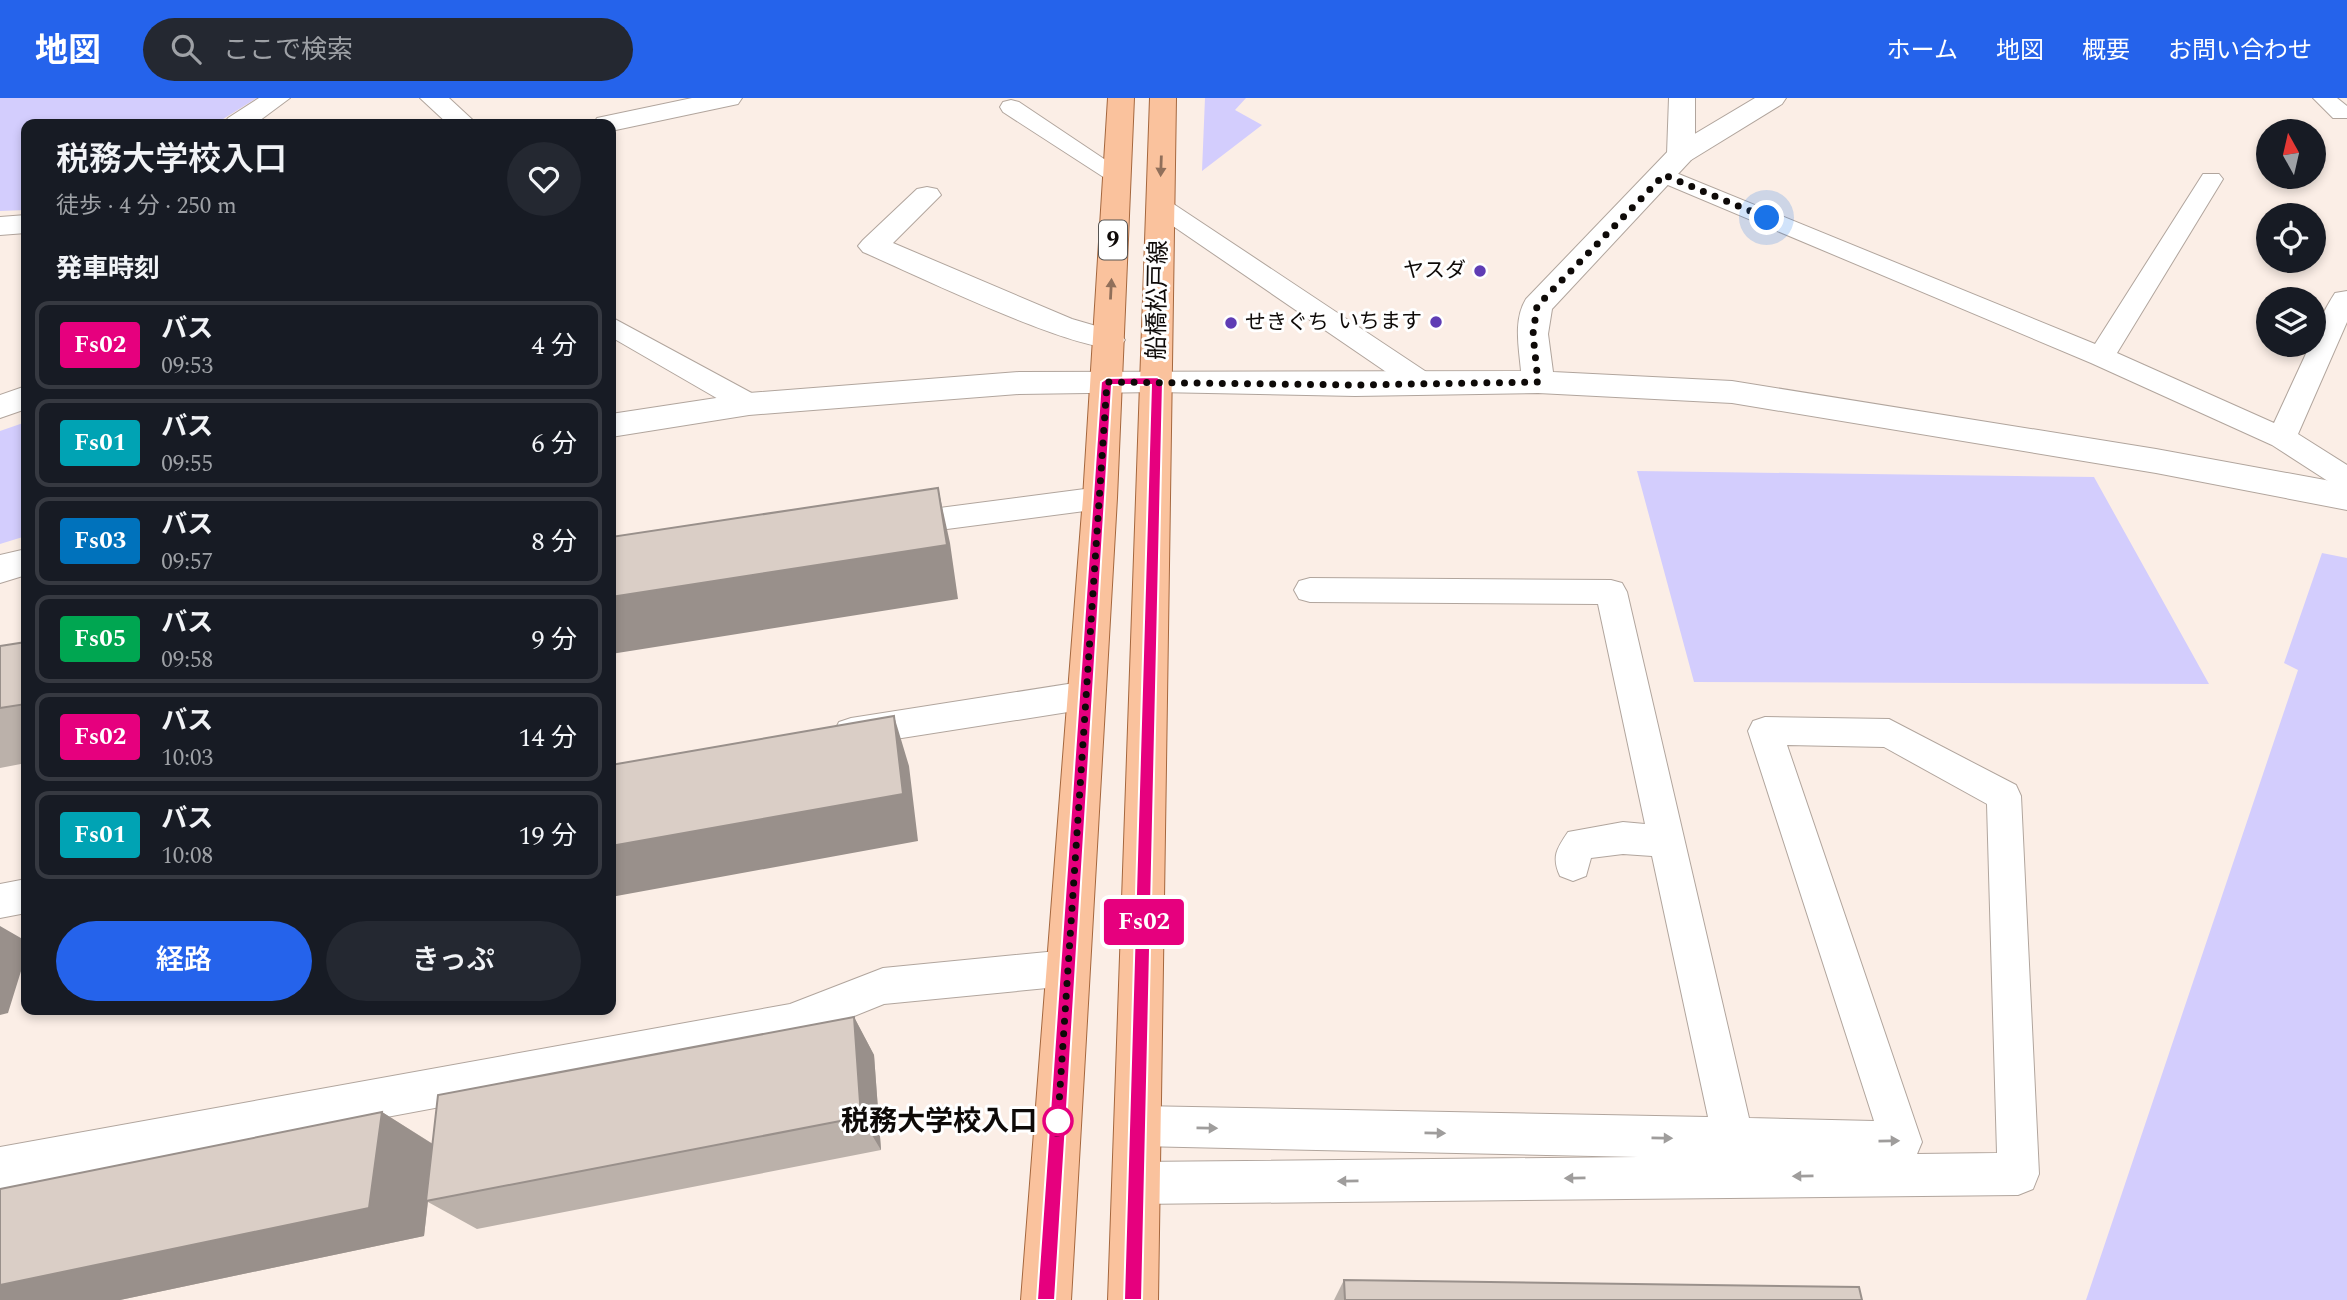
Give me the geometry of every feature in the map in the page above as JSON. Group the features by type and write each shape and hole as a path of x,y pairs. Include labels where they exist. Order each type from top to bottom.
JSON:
{"main road":[{"name":"船橋松戸線","path":"1046,1300 1100,498 1121,98"},
{"name":"船橋松戸線","path":"1133,1300 1163,98"}],"street":[{"path":"245,119 277,98"},
{"path":"433,98 458,119"},
{"path":"616,122 729,98"},
{"path":"1673,164 1682,98"},
{"path":"1538,382 1533,334 1537,306 1673,164 1773,98"},
{"path":"927,195 873,246 1061,326 1109,340"},
{"path":"0,226 21,224"},
{"path":"616,425 748,404 943,387 1157,381 1424,384 1538,382 1732,392 2143,458 2347,497"},
{"path":"0,407 21,399"},
{"path":"0,569 21,563"}],"lane":[{"path":"1011,107 1116,175"},
{"path":"1673,164 2282,438 2347,479"},
{"path":"2101,357 2211,178"},
{"path":"1160,206 1424,384"},
{"path":"2282,438 2344,299"},
{"path":"616,329 748,404"},
{"path":"872,528 1100,498"},
{"path":"1310,590 1611,592 1733,1140"},
{"path":"814,738 1087,695"},
{"path":"1136,1183 2018,1174 2004,796 1889,733 1765,731 1901,1142 1139,1126"},
{"path":"1573,864 1572,856 1581,843 1623,838 1667,842"},
{"path":"0,901 21,897"},
{"path":"0,1168 790,1023 883,986 1068,968"}],"shaded area":[{"path":"0,98 257,98 223,119 21,119 21,210 0,211"},
{"path":"1205,98 1246,98 1235,110 1262,125 1202,171"},
{"path":"21,424 21,538 0,544 0,431"},
{"path":"1637,471 2094,477 2209,684 1694,682"},
{"path":"2322,553 2347,558 2347,1300 2086,1300 2298,670 2284,663"}],"building":[{"path":"938,488 947,545 616,596 616,536"},
{"path":"21,643 21,705 0,708 0,646"},
{"path":"894,716 903,794 616,845 616,764"},
{"path":"854,1017 861,1117 426,1201 438,1095"},
{"path":"382,1112 369,1208 0,1285 0,1189"},
{"path":"1344,1280 1859,1287 1862,1300 1345,1300"}],"bus line":[{"name":"Fs02","path":"1046,1300 1107,382 1157,381 1133,1300"}],"place":[{"name":"ヤスダ","path":"1480,271"},
{"name":"いちます","path":"1436,322"},
{"name":"せきぐち","path":"1231,323"},
{"name":"税務大学校入口","path":"1058,1121"}],"route":[{"path":"1058,1121 1057,1134 1107,382 1355,385 1538,382 1533,334 1537,306 1664,175 1767,218"}]}
